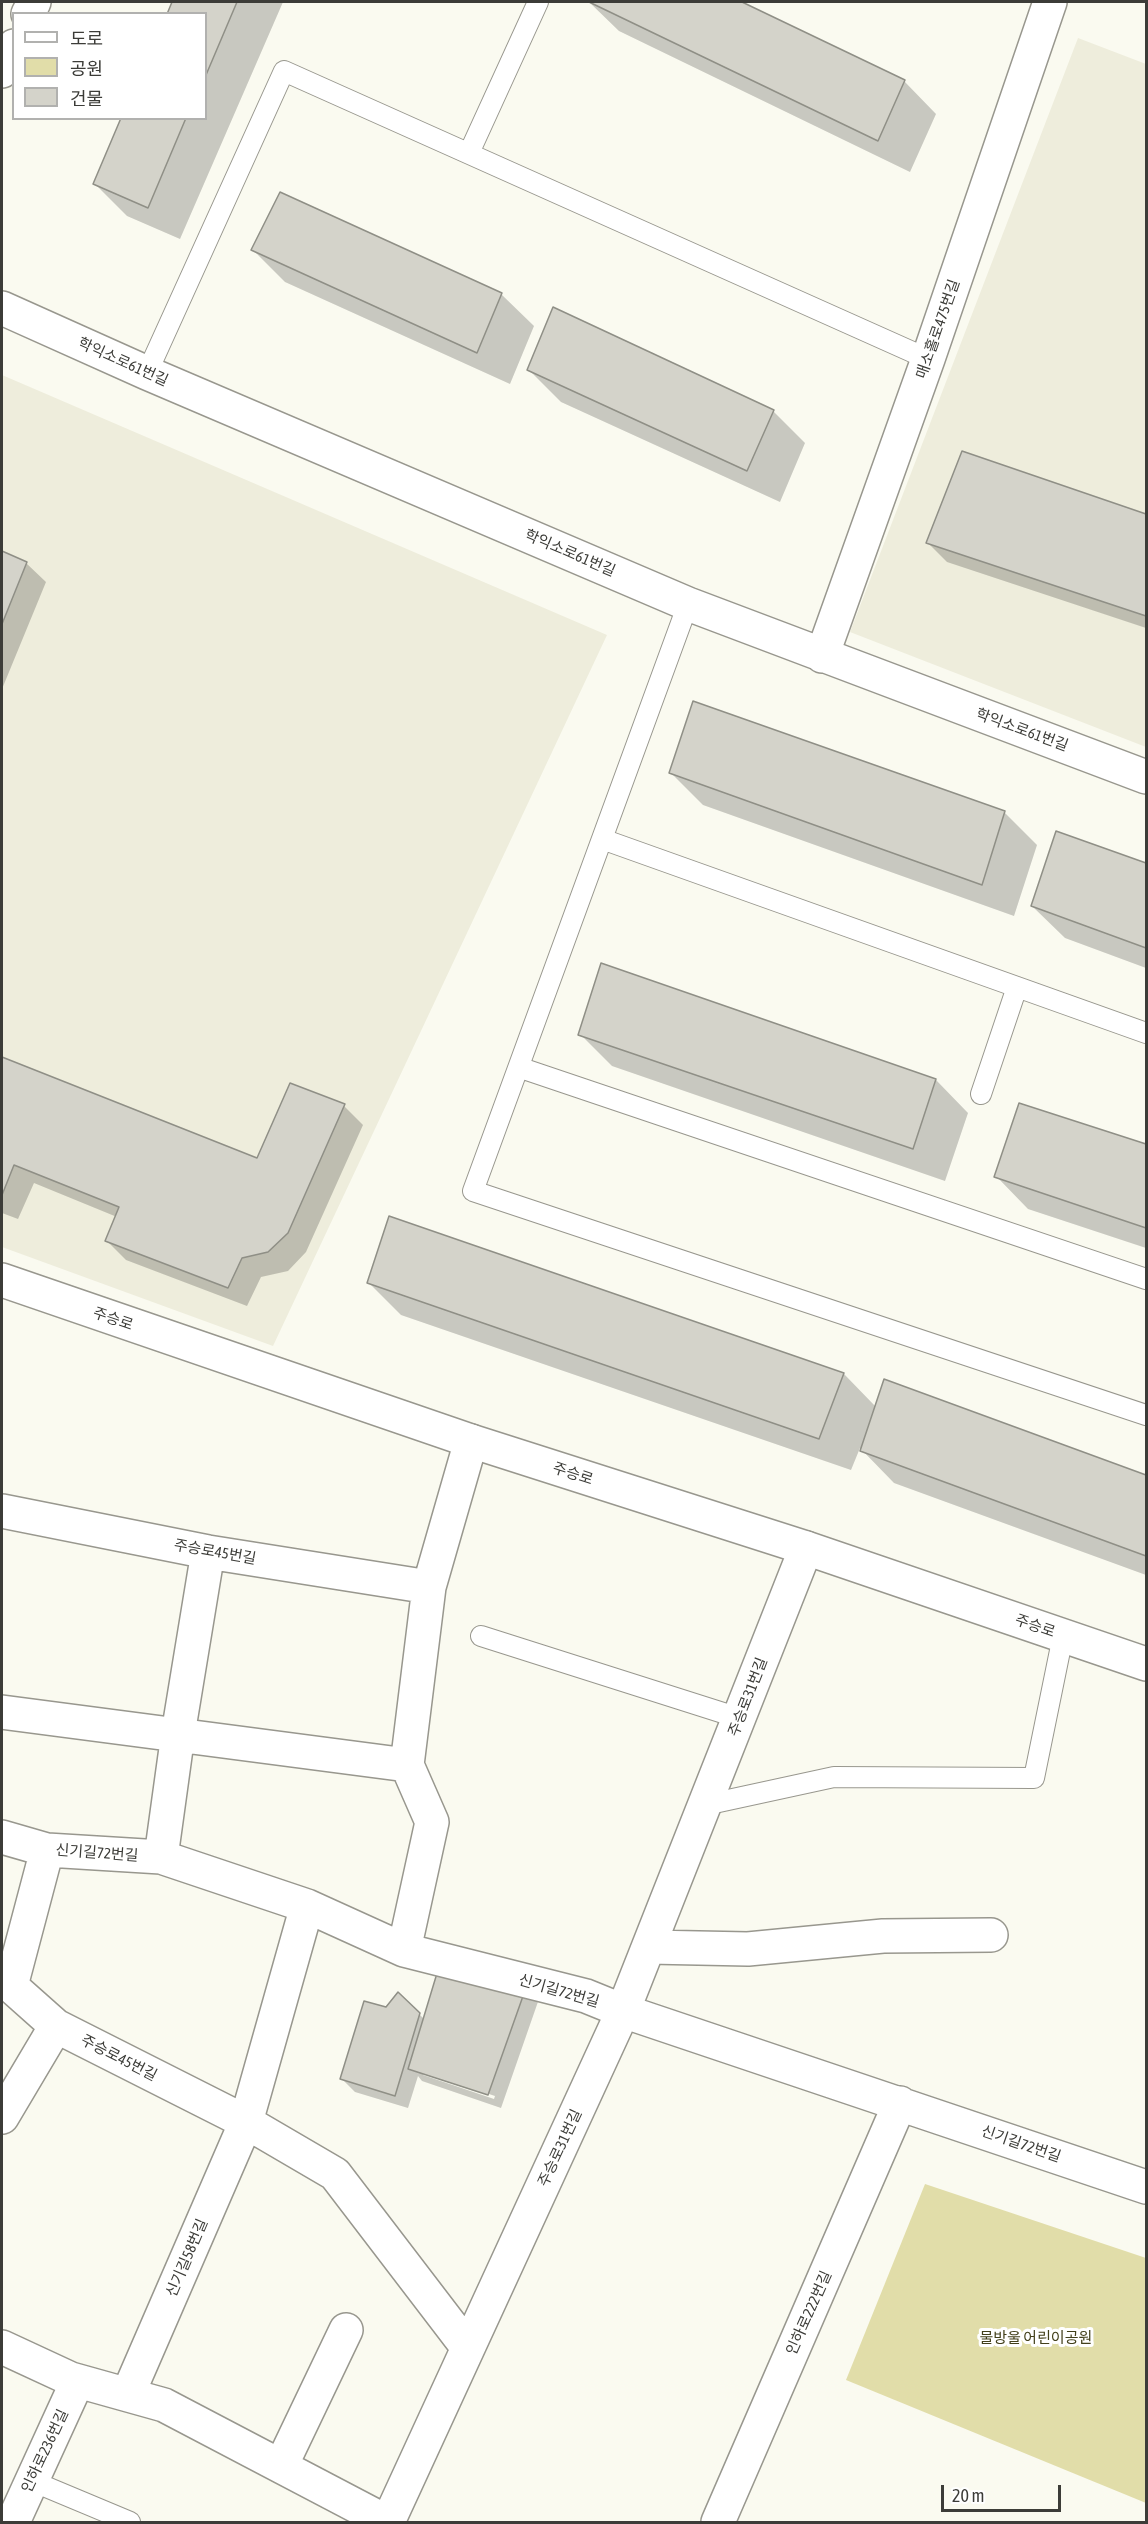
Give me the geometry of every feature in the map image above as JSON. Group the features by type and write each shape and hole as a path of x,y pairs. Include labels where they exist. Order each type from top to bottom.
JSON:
{"street":[{"name":"매소홀로475번길","path":"822,656 928,359 1050,2"},
{"path":"2,71 12,50"},
{"name":"학익소로61번길","path":"2,308 147,373 688,604 1146,777"},
{"name":"주승로","path":"2,1281 471,1441 806,1548 1146,1664"},
{"path":"404,1950 432,1821 407,1765 429,1587 471,1441"},
{"name":"주승로45번길","path":"2,1511 208,1552 429,1587"},
{"name":"주승로31번길","path":"388,2523 623,2011 806,1548"},
{"path":"161,1857 178,1734 208,1552"},
{"path":"2,1712 407,1765"},
{"name":"신기길72번길","path":"2,1837 47,1850 161,1857 307,1906 404,1950 586,1996 623,2011 1146,2187"},
{"path":"6,1984 47,1850"},
{"name":"신기길58번길","path":"128,2394 246,2122 307,1906"},
{"path":"650,1947 748,1949 883,1936 991,1935"},
{"name":"주승로45번길","path":"6,1984 56,2026 246,2122 335,2174 468,2348"},
{"path":"2,2117 56,2026"},
{"name":"인하로222번길","path":"718,2523 900,2103"},
{"path":"281,2466 346,2330"},
{"path":"2,2347 71,2379 164,2405 281,2466 339,2511 388,2523"},
{"name":"인하로236번길","path":"13,2523 72,2393 71,2379"}],"lane":[{"path":"469,153 538,2"},
{"path":"147,373 284,71 928,359"},
{"path":"688,604 473,1191 1146,1415"},
{"path":"602,839 1146,1033"},
{"path":"981,1094 1017,987"},
{"path":"521,1068 1146,1279"},
{"path":"481,1636 739,1718"},
{"path":"705,1805 834,1777 1034,1778 1063,1636"},
{"path":"32,2481 130,2523"}],"shaded area":[{"path":"1078,38 1146,64 1146,747 850,632"},
{"path":"2,375 607,635 273,1346 2,1247"}],"green space":[{"name":"물방울 어린이공원","path":"925,2184 1146,2258 1146,2503 846,2380"}],"building":[{"path":"172,2 237,2 207,73 207,12 168,12"},
{"path":"589,2 742,2 905,80 878,141"},
{"path":"120,120 185,120 148,208 93,184"},
{"path":"280,192 502,293 477,353 251,250"},
{"path":"553,307 774,410 747,471 527,370"},
{"path":"962,451 1146,514 1146,616 926,543"},
{"path":"2,551 27,562 2,624"},
{"path":"693,701 1005,811 982,885 669,773"},
{"path":"1056,831 1146,863 1146,948 1031,906"},
{"path":"601,963 936,1079 913,1149 578,1035"},
{"path":"2,1057 257,1158 290,1083 345,1104 288,1233 268,1252 242,1258 228,1288 105,1241 119,1207 14,1165 2,1195"},
{"path":"1019,1103 1146,1144 1146,1228 994,1177"},
{"path":"389,1216 844,1373 819,1439 367,1283"},
{"path":"884,1379 1146,1475 1146,1556 860,1451"},
{"path":"441,1960 528,1982 488,2095 408,2069"},
{"path":"398,1992 420,2013 395,2096 340,2079 364,2001 386,2007"}]}
